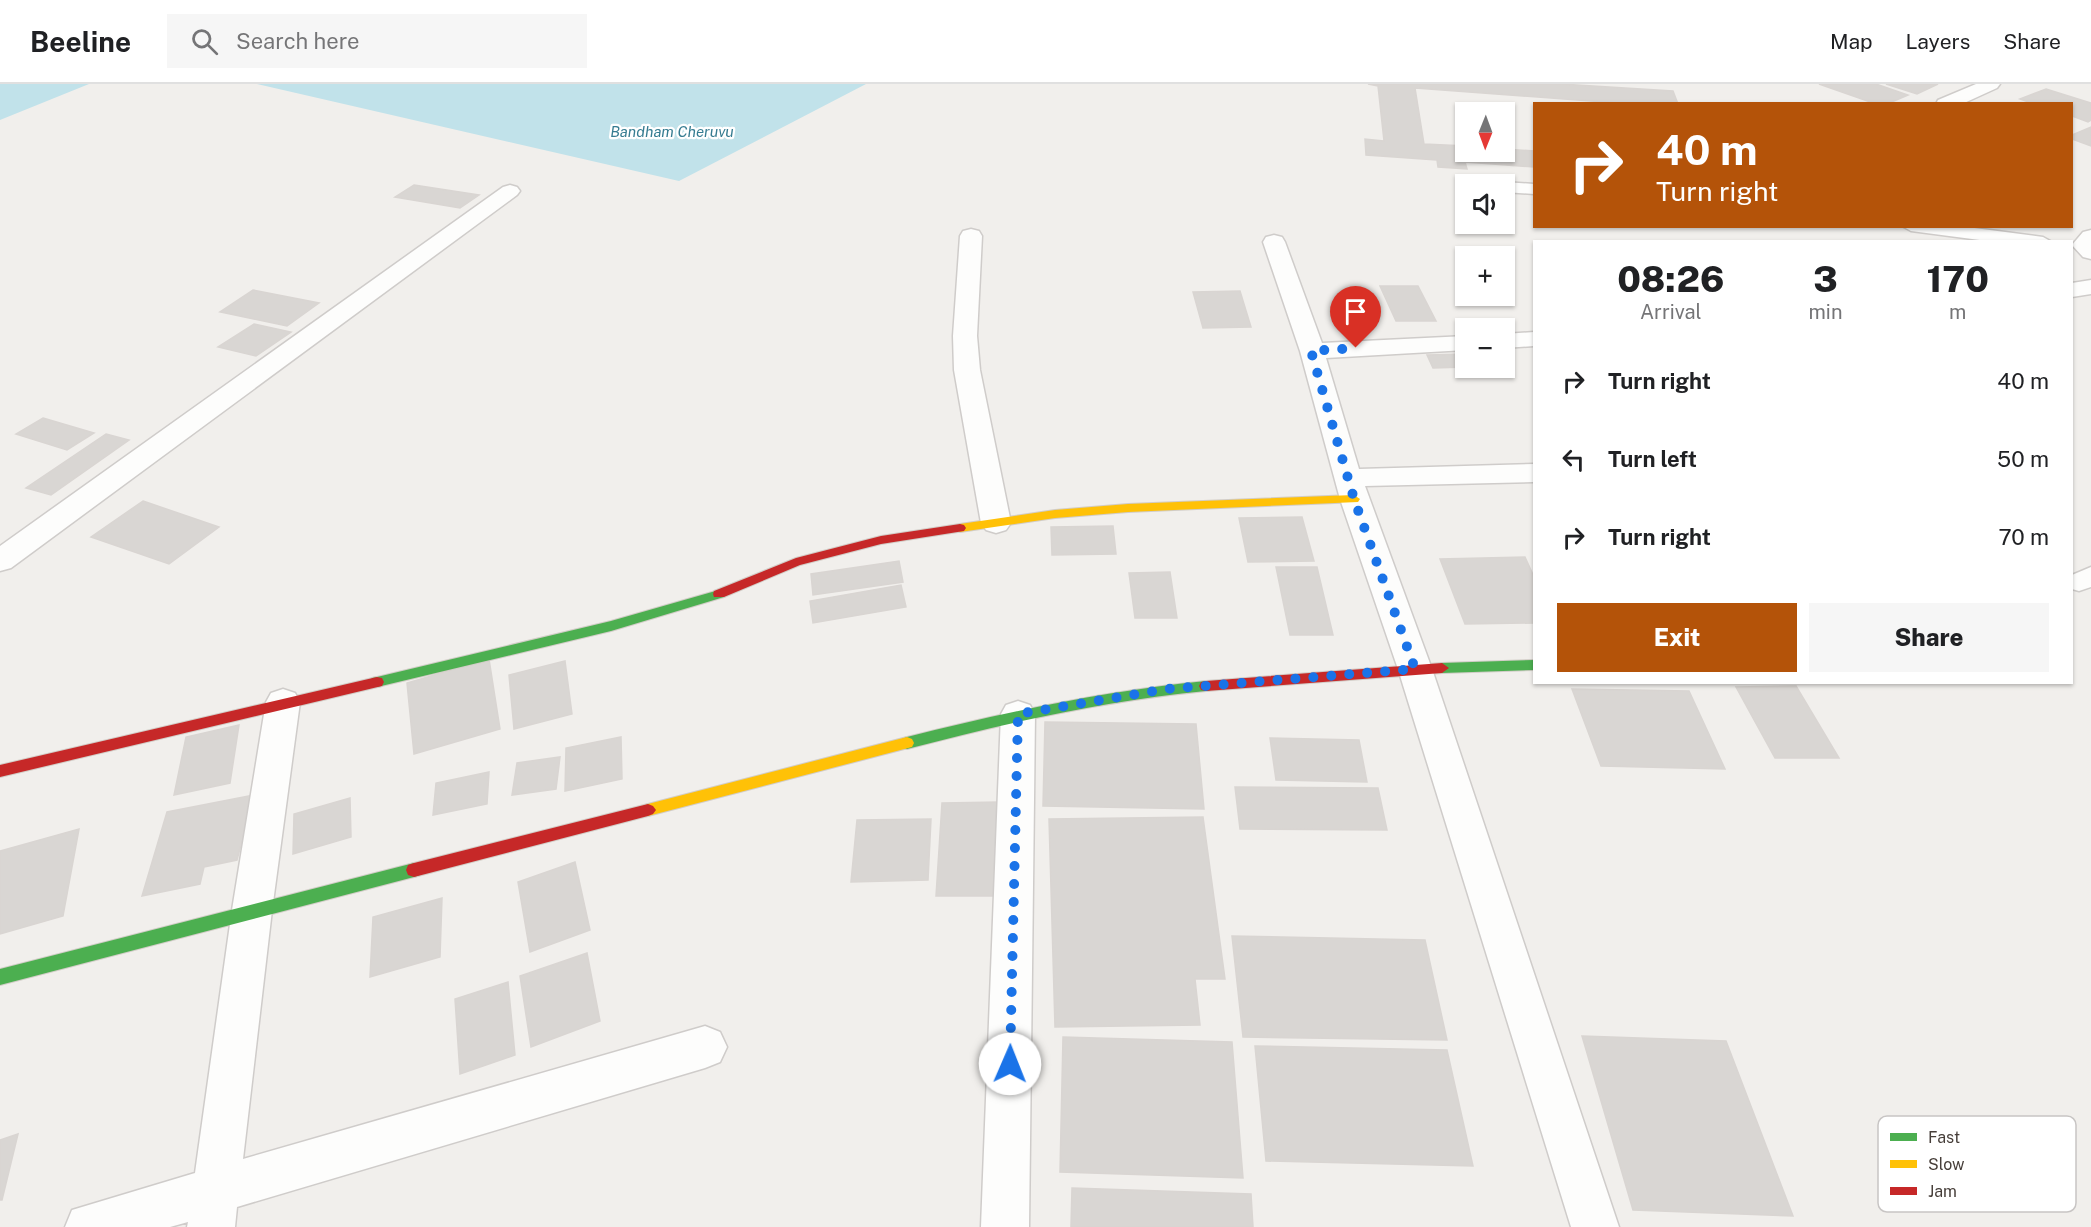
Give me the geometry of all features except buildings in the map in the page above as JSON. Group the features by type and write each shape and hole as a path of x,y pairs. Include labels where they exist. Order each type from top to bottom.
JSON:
{"street":[{"path":"1948,102 1991,84"},
{"path":"1964,95 1982,102"},
{"path":"0,561 510,192"},
{"path":"971,236 965,336 968,370 996,523"},
{"path":"1274,242 1311,351 1351,489 1415,669 1595,1227"},
{"path":"2073,290 2091,287"},
{"path":"1515,340 1533,339"},
{"path":"1311,351 1455,344"},
{"path":"0,771 611,626 726,592 796,562 881,540 1054,514 1533,473"},
{"path":"0,977 252,910 1018,714 1167,689 1415,669 1533,665"},
{"path":"213,1208 252,910 283,702"},
{"path":"1005,1227 1018,714"},
{"path":"89,1227 213,1208 705,1047"}],"lane":[{"path":"1515,188 1533,189"},
{"path":"1928,228 2026,240"}],"water":[{"path":"0,84 89,84 0,120"},
{"name":"Bandham Cheruvu","path":"257,84 866,84 679,181"}],"traffic: fast":[{"path":"377,682 611,626 719,594"},
{"path":"1442,668 1533,665"},
{"path":"907,743 1055,708 1130,695 1206,686"},
{"path":"0,977 414,870"}],"traffic: slow":[{"path":"960,528 1055,514 1128,508 1354,499"},
{"path":"648,810 907,743"}],"traffic: jam":[{"path":"719,594 796,562 881,540 960,528"},
{"path":"1206,686 1442,668"},
{"path":"0,771 377,682"},
{"path":"414,870 648,810"}],"route":[{"path":"1010,1064 1018,714 1167,689 1415,669 1354,499 1311,351 1356,348"}]}
